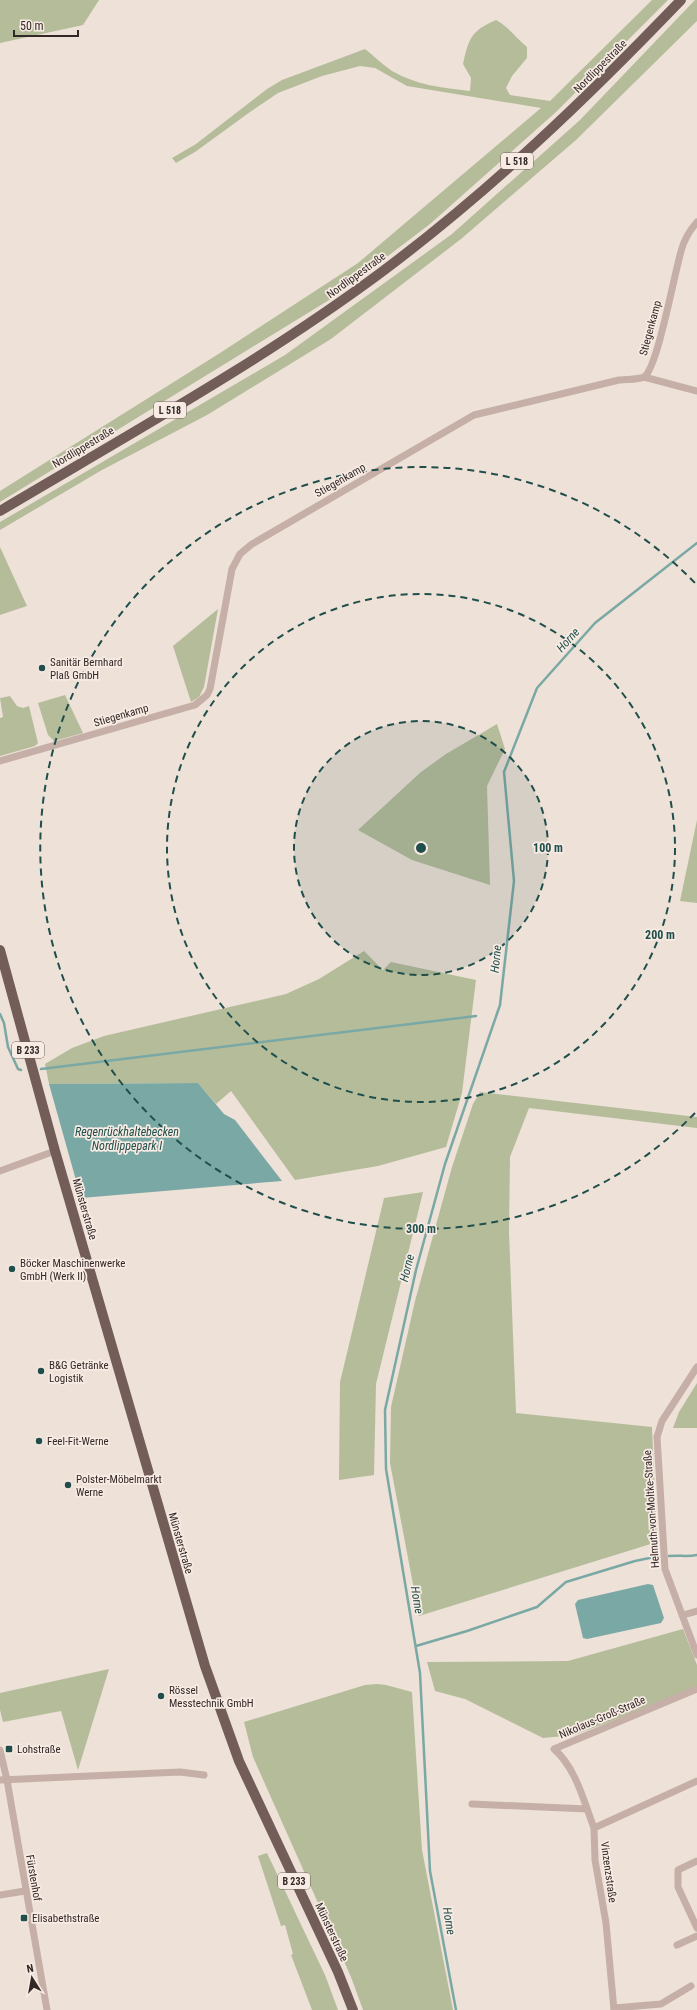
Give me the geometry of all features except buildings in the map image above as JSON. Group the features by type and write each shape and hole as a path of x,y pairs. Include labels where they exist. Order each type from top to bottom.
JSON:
{"main road":[{"name":"Nordlippestraße","path":"0,511 205,388 285,338 378,274 436,230 523,155 605,80 681,0"},
{"name":"Münsterstraße","path":"0,950 55,1151 190,1621 235,1751 256,1802 338,1972 353,2010"}],"street":[{"name":"Stiegenkamp","path":"0,761 195,705 202,701 210,688 232,569 240,554 252,544 474,415 620,380 644,377 648,372 656,352 682,248 691,229 697,222"},
{"path":"644,377 697,391"},
{"path":"0,1171 55,1151"},
{"name":"Helmuth-von-Moltke-Straße","path":"697,1367 662,1421 657,1437 665,1569 697,1655"},
{"path":"683,1614 697,1611"},
{"name":"Nikolaus-Groß-Straße","path":"594,1828 570,1770 562,1756 554,1749 579,1740 697,1689"},
{"name":"Fürstenhof","path":"0,1750 4,1780 47,2010"},
{"path":"4,1780 180,1772 204,1775"},
{"name":"Vinzenzstraße","path":"691,1986 661,2004 614,2009 606,1923 595,1860 594,1828 697,1781"},
{"path":"472,1804 587,1809"},
{"path":"697,1861 678,1870 678,1887 697,1928"},
{"path":"0,1895 25,1891"},
{"path":"677,1945 697,1936"}],"green space":[{"path":"0,0 99,0 83,25 0,43"},
{"path":"652,0 668,0 556,112 430,224 334,297 0,502 0,491 220,353 358,263 541,108 407,86 375,68 360,66 322,76 278,93 195,152 176,163 172,158 196,144 267,89 282,80 365,49 392,71 411,80 440,87 470,91 471,78 463,64 469,42 476,32 496,20 509,29 527,47 527,58 512,76 506,88 510,95 550,101"},
{"path":"695,0 697,0 697,21 576,140 461,239 331,339 207,415 102,470 0,530 0,522 285,355 452,234 580,120"},
{"path":"0,547 27,606 0,615"},
{"path":"218,609 204,687 199,697 191,702 173,646"},
{"path":"65,695 83,733 54,741 48,735 38,703"},
{"path":"10,696 17,706 23,708 29,706 38,743 35,746 0,756 0,718 3,717 0,698"},
{"path":"497,724 505,749 487,786 490,885 412,860 358,830 421,772 446,754"},
{"path":"697,820 697,903 680,901"},
{"path":"364,951 383,970 391,962 476,980 462,1093 446,1147 378,1166 295,1180 231,1091 216,1104 198,1083 49,1084 45,1064 72,1048 104,1036 286,994 319,979"},
{"path":"480,1092 697,1117 697,1128 529,1108 510,1157 509,1232 516,1413 652,1427 657,1542 419,1616 390,1463 391,1407 415,1301 452,1167 473,1104"},
{"path":"423,1192 376,1384 374,1475 339,1480 340,1382 384,1198"},
{"path":"697,1383 697,1428 673,1428 679,1412"},
{"path":"683,1629 697,1665 697,1688 575,1735 543,1738 465,1699 435,1691 427,1662 568,1661"},
{"path":"109,1669 78,1770 61,1711 3,1722 0,1710 0,1693"},
{"path":"377,1684 412,1692 422,1850 453,2010 363,2010 351,1977 253,1757 244,1722 365,1685"},
{"path":"267,1853 325,1975 338,2010 312,2010 291,1955 293,1954 285,1925 281,1926 258,1856"}],"water":[{"name":"Regenrückhaltebecken Nordlippepark I","path":"198,1083 224,1114 235,1120 282,1181 81,1198 49,1084"},
{"path":"648,1584 653,1585 664,1618 661,1623 587,1639 583,1638 575,1604 578,1600"}],"waterway":[{"name":"Horne","path":"456,2010 430,1871 420,1673 386,1469 385,1410 416,1270 445,1164 500,1005 514,881 504,772 537,688 595,623 697,543"},
{"path":"0,1014 4,1023 8,1047 18,1069 21,1070"},
{"path":"41,1069 476,1016"},
{"path":"669,1556 697,1555"},
{"path":"416,1646 467,1631 537,1607 566,1582 635,1561 659,1556"}],"place":[{"name":"Sanitär Bernhard Plaß GmbH","path":"42,668"},
{"name":"Böcker Maschinenwerke GmbH (Werk II)","path":"12,1269"},
{"name":"B&G Getränke Logistik","path":"41,1371"},
{"name":"Feel-Fit-Werne","path":"39,1441"},
{"name":"Polster-Möbelmarkt Werne","path":"68,1485"},
{"name":"Rössel Messtechnik GmbH","path":"161,1696"},
{"name":"Lohstraße","path":"9,1749"},
{"name":"Elisabethstraße","path":"24,1918"}]}
